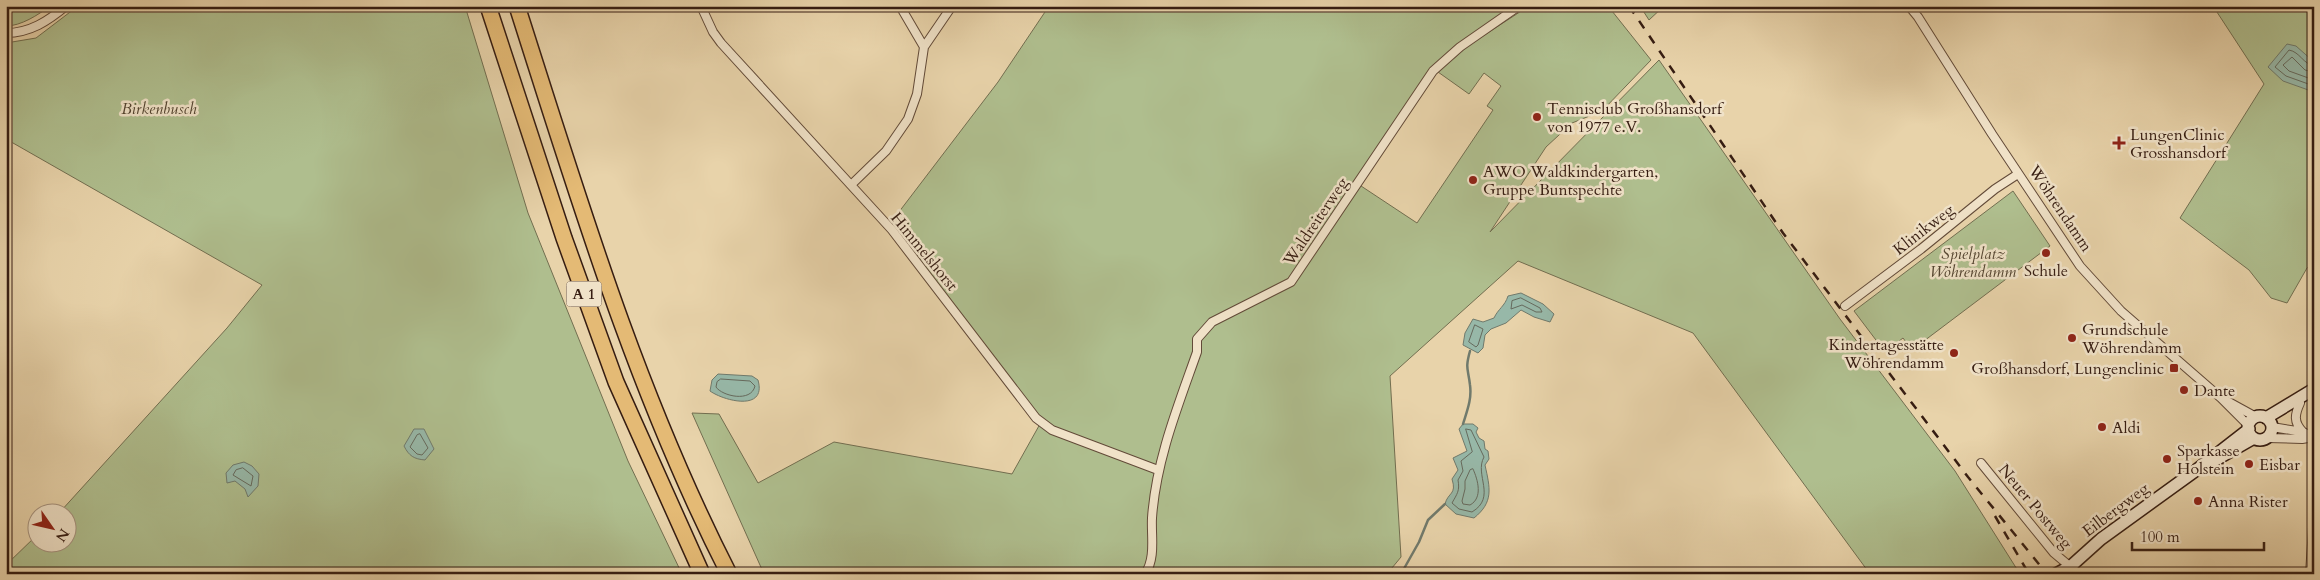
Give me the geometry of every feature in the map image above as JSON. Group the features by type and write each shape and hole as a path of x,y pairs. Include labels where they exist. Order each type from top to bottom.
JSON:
{"highway":[{"name":"A 1","path":"488,6 561,228 616,382 702,574"},
{"name":"A 1","path":"518,6 587,226 638,372 729,574"}],"main road":[{"path":"2261,427 2300,403 2314,389"},
{"path":"2261,427 2314,389"},
{"name":"Eilbergweg","path":"2056,574 2075,570 2101,539 2195,471 2261,427"}],"street":[{"path":"6,33 26,31 49,20 66,6"},
{"name":"Himmelshorst","path":"701,6 713,32 721,43 914,257 1036,418 1052,430 1158,470"},
{"path":"900,6 924,47"},
{"path":"851,185 886,151 908,119 917,94 924,47 952,6"},
{"name":"Waldreiterweg","path":"1146,574 1152,555 1152,518 1158,470 1197,352 1197,339 1212,322 1291,282 1433,71 1460,47 1519,6"},
{"name":"Wöhrendamm","path":"1909,6 1922,23 2066,248 2121,311 2221,398 2261,427 2302,439 2314,437"},
{"name":"Klinikweg","path":"1845,306 1922,250 1995,189 2018,174"},
{"path":"2300,403 2295,416 2298,426 2303,432"},
{"name":"Wöhrendamm","path":"2261,427 2303,432 2314,437"},
{"name":"Neuer Postweg","path":"1982,463 2054,553 2075,570"},
{"path":"2310,574 2314,512"}],"green space":[{"path":"6,6 50,6 23,22 6,26"},
{"name":"Birkenbusch","path":"78,6 465,6 528,213 628,461 682,574 6,574 6,565 28,544 28,552 78,552 78,502 69,502 227,328 262,285 6,139 6,43 36,38"},
{"path":"1049,6 1514,6 1457,45 1355,182 1417,223 1493,110 1487,106 1501,86 1484,73 1469,94 1438,72 1469,45 1529,6 1608,6 1651,60 1602,111 1572,123 1546,147 1490,232 1659,60 1840,319 1955,471 2020,574 1870,574 1693,333 1518,261 1390,376 1401,557 1387,574 764,574 692,413 719,414 758,483 834,442 1012,474 1040,424 889,225 998,82"},
{"path":"1640,6 1664,6 1649,20"},
{"path":"2213,6 2314,6 2314,263 2307,268 2287,303 2271,298 2249,270 2180,218 2264,84"},
{"name":"Spielplatz Wöhrendamm","path":"2013,191 2050,246 1912,350 1903,338 1885,352 1854,311"}],"water":[{"path":"2287,44 2296,46 2314,62 2314,92 2283,81 2268,67"},
{"path":"1521,293 1543,304 1554,314 1550,322 1521,310 1506,323 1491,329 1485,335 1483,348 1478,353 1463,345 1465,333 1473,319 1483,322 1494,318 1508,296"},
{"path":"718,374 752,376 758,380 759,390 756,397 743,401 716,395 710,391 712,380"},
{"path":"1463,424 1473,424 1478,428 1476,432 1479,438 1484,441 1489,459 1485,465 1489,488 1488,500 1474,518 1456,514 1445,504 1453,491 1452,479 1458,470 1453,458 1467,451 1459,429"},
{"path":"414,429 424,429 434,449 425,460 412,456 404,446"},
{"path":"244,462 252,466 259,474 258,486 248,497 245,489 235,481 227,483 226,473 233,465"}],"waterway":[{"path":"1463,424 1470,395 1467,365 1470,351"},
{"path":"1401,574 1419,542 1428,520 1445,504"}],"railway":[{"path":"1629,6 1783,233 1968,477 2047,574"},
{"path":"1995,516 2029,574"}],"place":[{"name":"Tennisclub Großhansdorf von 1977 e.V.","path":"1537,117"},
{"name":"LungenClinic Grosshansdorf","path":"2119,143"},
{"name":"AWO Waldkindergarten, Gruppe Buntspechte","path":"1473,180"},
{"name":"Schule","path":"2046,253"},
{"name":"Grundschule Wöhrendamm","path":"2072,338"},
{"name":"Kindertagesstätte Wöhrendamm","path":"1954,353"},
{"name":"Großhansdorf, Lungenclinic","path":"2174,368"},
{"name":"Dante","path":"2184,390"},
{"name":"Aldi","path":"2102,427"},
{"name":"Sparkasse Holstein","path":"2167,459"},
{"name":"Eisbar","path":"2249,464"},
{"name":"Anna Rister","path":"2198,501"}]}
